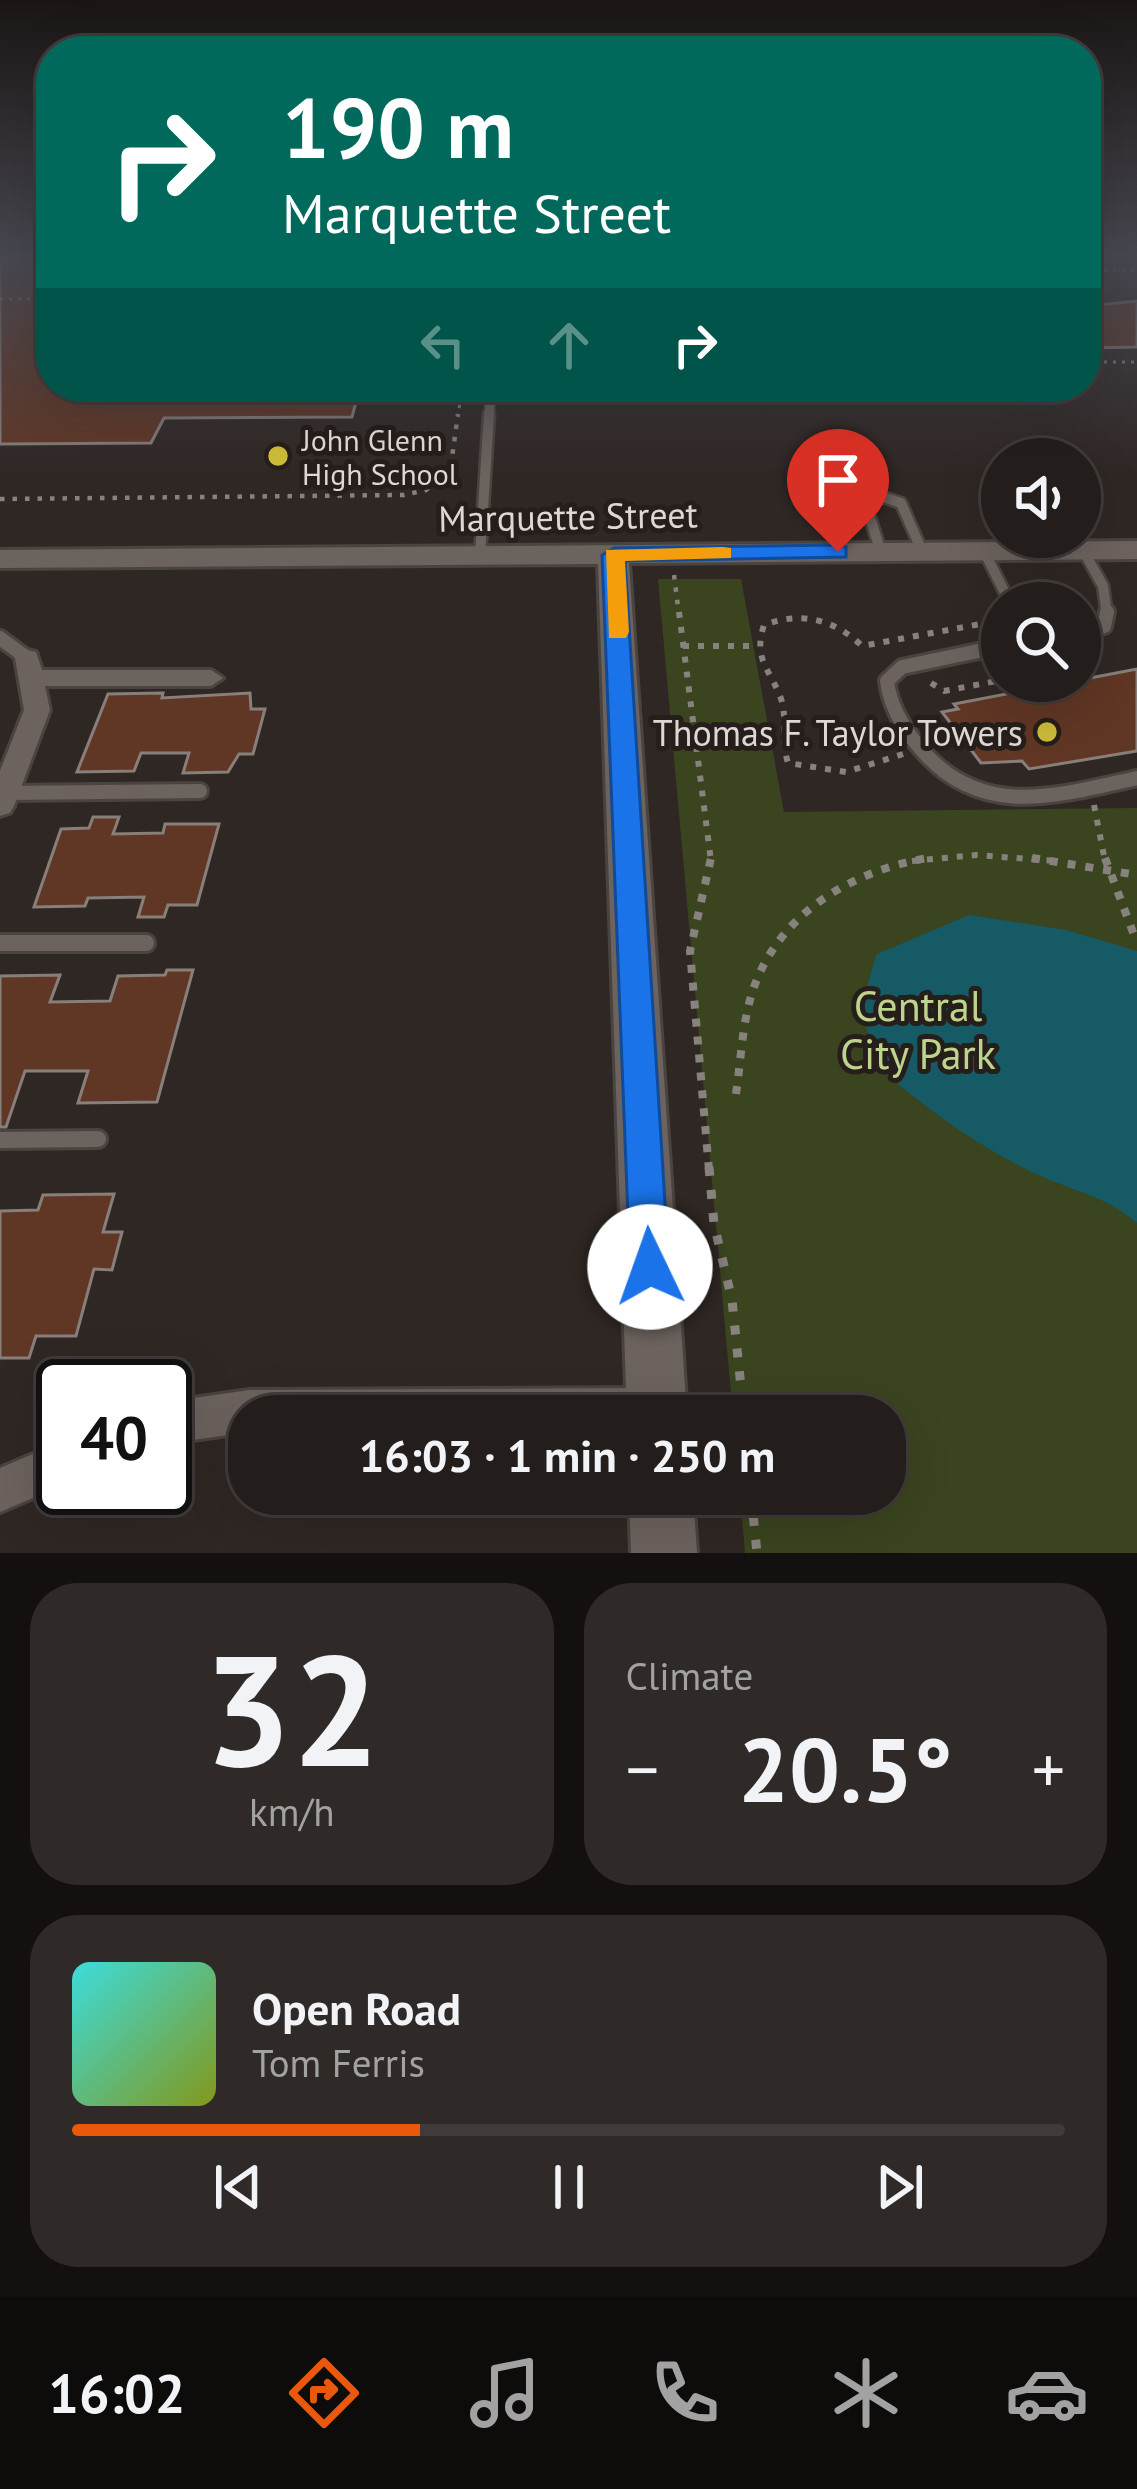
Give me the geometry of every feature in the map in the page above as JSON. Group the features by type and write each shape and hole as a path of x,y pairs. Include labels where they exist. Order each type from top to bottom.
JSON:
{"street":[{"name":"Marquette Street","path":"1101,550 1137,550"},
{"name":"Marquette Street","path":"0,559 981,551"},
{"path":"614,555 656,1395"},
{"path":"3,800 34,730 30,668 211,678"},
{"path":"192,1419 228,1414"},
{"path":"0,1490 36,1475"},
{"path":"662,1515 664,1553"}],"lane":[{"path":"480,556 490,402"},
{"path":"880,552 865,502 874,494 901,503 922,551"},
{"path":"1101,582 1110,612 1101,626"},
{"path":"0,638 30,668"},
{"path":"981,650 902,667 887,681 888,704 942,778 991,800 1012,802 1137,778"},
{"path":"3,800 200,791"},
{"path":"0,943 146,943"},
{"path":"0,1140 98,1139"}],"path":[{"path":"1101,362 1137,362"},
{"path":"0,499 404,495 426,490 450,472 460,402"},
{"path":"670,554 711,862 690,951 714,1223 732,1300 741,1395"},
{"path":"906,753 843,776 814,774 788,763 781,741 781,698 767,682 756,646 764,625 781,617 829,622 862,646 981,624"},
{"path":"683,646 756,646"},
{"path":"917,664 932,685 944,691 981,684"},
{"path":"1089,796 1101,821 1105,869 1134,935"},
{"path":"736,1094 757,979 790,923 828,890 886,866 949,852 1137,875"},
{"path":"753,1515 757,1553"}],"green space":[{"name":"Central City Park","path":"658,579 741,579 784,812 1137,808 1137,1553 745,1553 742,1515 906,1515 906,1395 731,1395"}],"water":[{"path":"969,915 1066,930 1137,951 1137,1223 1100,1200 1016,1164 947,1121 898,1084 898,1071 873,1042 864,1004 877,954"}],"building":[{"path":"0,330 36,330 36,402 356,402 352,417 164,418 151,443 0,444"},
{"path":"1101,330 1137,330 1137,347 1101,348"},
{"name":"Thomas F. Taylor Towers","path":"1137,669 1137,751 1029,769 1022,761 981,763 942,712 958,709 954,704 981,699 1101,702 1101,676"},
{"path":"163,693 162,698 250,693 251,709 265,709 253,754 239,754 228,772 183,773 189,753 141,753 134,771 77,772 108,694"},
{"path":"93,817 119,817 113,834 163,833 165,824 219,824 197,905 168,905 164,917 138,917 144,897 88,898 85,906 34,907 61,829 89,828"},
{"path":"167,970 193,970 157,1102 78,1103 88,1071 25,1071 6,1127 0,1127 0,976 60,975 50,1002 110,1001 118,976 165,975"},
{"path":"114,1194 103,1232 122,1232 112,1270 94,1269 76,1336 36,1336 29,1358 0,1358 0,1211 38,1210 43,1195"}],"slow traffic":[{"path":"617,632 614,555 723,553"}],"place":[{"name":"John Glenn High School","path":"278,456"},
{"name":"Thomas F. Taylor Towers","path":"1047,732"}],"route":[{"path":"650,1267 614,555 838,552"}]}
